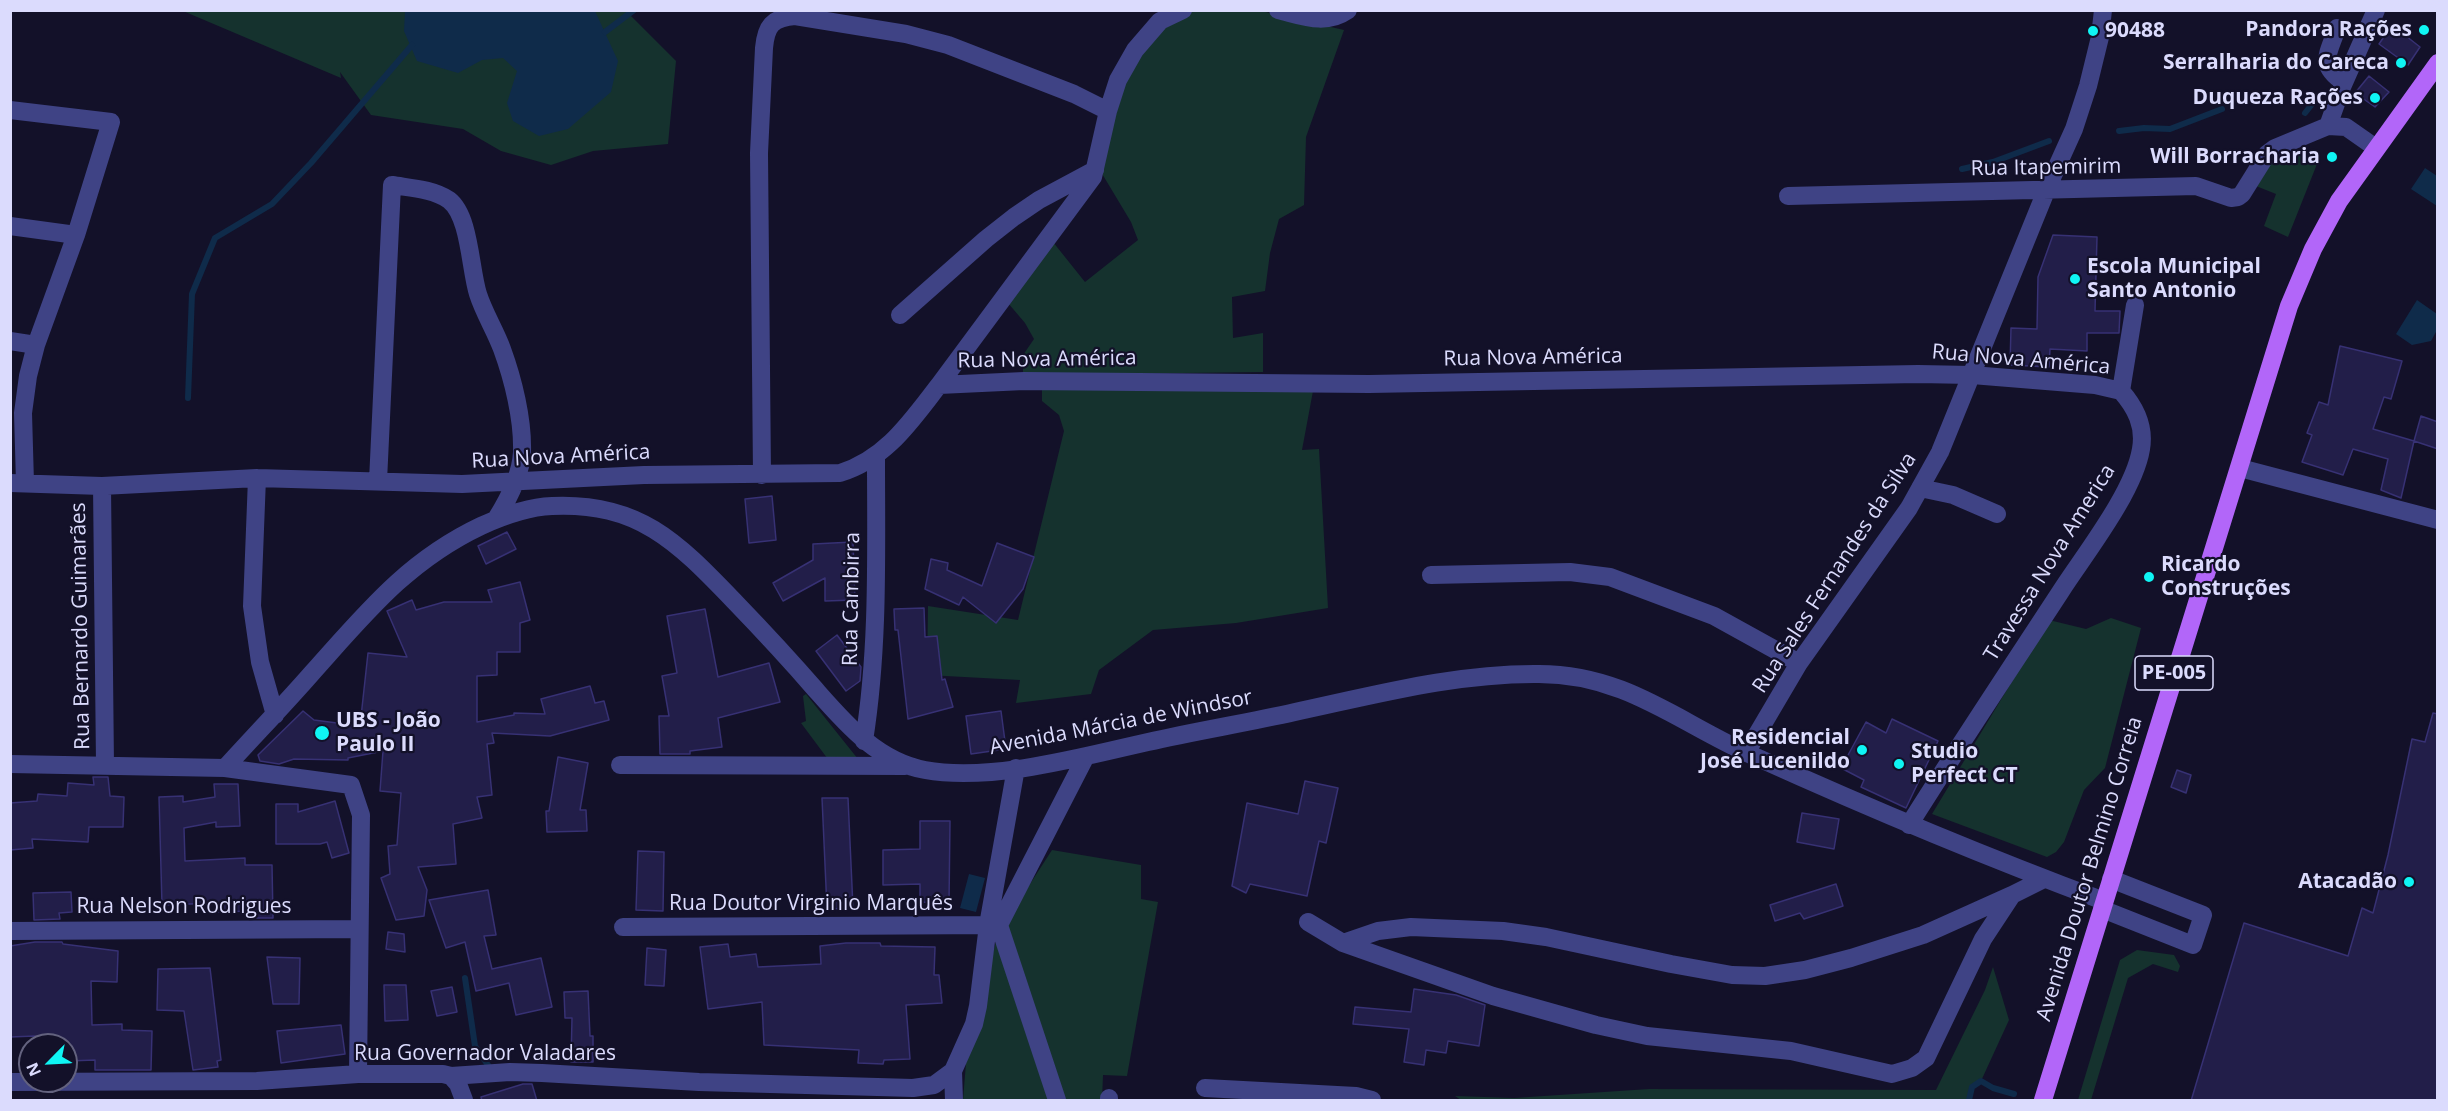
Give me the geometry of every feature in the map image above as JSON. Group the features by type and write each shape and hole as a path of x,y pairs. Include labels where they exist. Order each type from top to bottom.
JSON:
{"main road":[{"name":"Avenida Doutor Belmino Correia","path":"2043,1101 2289,306 2313,249 2338,201 2438,63"}],"street":[{"path":"939,384 1093,177 1108,111 1118,80 1135,50 1160,21 1183,10"},
{"path":"1278,10 1323,20 1337,18 1348,10"},
{"name":"Rua Sales Fernandes da Silva","path":"1746,753 1799,663 1903,518 1940,452 2046,191 2074,129 2100,37 2103,10"},
{"path":"2376,10 2344,82 2328,126 2346,128 2376,148"},
{"path":"762,475 759,153 765,34 769,26 780,17 795,16 906,34 948,45 987,59 1074,94 1108,111"},
{"path":"2337,28 2327,63 2331,74 2344,82"},
{"path":"10,110 111,122 76,235 36,345 28,376 18,483"},
{"name":"Rua Itapemirim","path":"1788,196 2196,186 2231,198 2242,194 2267,154 2275,148 2328,126"},
{"path":"900,315 1014,217 1039,200 1096,170"},
{"path":"378,481 392,185 425,190 450,200 468,236 472,272 479,297 502,349 516,402 522,454 515,482 496,519"},
{"path":"10,226 76,235"},
{"path":"2121,392 2135,305"},
{"path":"10,341 36,345"},
{"name":"Rua Nova América","path":"18,483 102,486 257,478 426,484 645,475 840,473 854,469 876,456 897,439 939,384 1083,381 1369,384 1972,375 2095,385 2121,392"},
{"name":"Travessa Nova America","path":"1909,825 2111,516 2136,469 2141,450 2141,429 2133,406 2121,392"},
{"name":"Rua Cambirra","path":"864,741 876,641 876,456"},
{"path":"2240,468 2438,520"},
{"path":"257,478 252,606 260,662 275,715"},
{"name":"Rua Bernardo Guimarães","path":"102,486 105,765"},
{"path":"1920,488 1953,495 1997,514"},
{"name":"Avenida Márcia de Windsor","path":"225,768 393,585 447,543 496,519 525,509 552,506 604,508 648,525 691,556 864,741 910,766 930,771 972,773 1016,768 1086,756 1399,689 1503,674 1546,674 1591,678 1648,700 1746,753 1909,825 2044,879 2193,945 2203,915 2111,879"},
{"path":"1431,575 1570,572 1610,577 1714,616 1799,663"},
{"path":"1057,1101 993,925 1086,756"},
{"path":"10,764 225,768 351,785 361,815 358,1074"},
{"path":"620,765 910,766"},
{"path":"954,1101 953,1071 974,1024 993,925 1016,768"},
{"path":"1343,943 1378,932 1410,927 1503,931 1546,937 1732,975 1765,976 1805,970 1923,934 2044,879"},
{"path":"1308,922 1343,943 1493,996 1596,1025 1647,1035 1791,1051 1892,1074 1912,1068 1926,1058 1983,939 2012,895"},
{"name":"Rua Doutor Virginio Marquês","path":"623,927 993,925"},
{"name":"Rua Nelson Rodrigues","path":"10,931 358,929"},
{"name":"Rua Governador Valadares","path":"10,1082 257,1081 358,1074 443,1074 451,1076 532,1072 699,1082 788,1092 925,1088 943,1080 953,1071"},
{"path":"451,1076 458,1084 464,1101"},
{"path":"1205,1088 1356,1096 1372,1101"}],"green space":[{"path":"1257,10 1344,30 1306,137 1304,205 1279,219 1270,253 1265,291 1232,297 1233,338 1263,333 1263,372 1023,375 1023,355 1034,339 1025,323 1008,303 1053,242 1085,282 1138,240 1131,222 1101,172 1125,78 1162,26 1192,11"},
{"path":"183,11 626,11 676,61 668,144 593,151 551,165 501,151 463,129 371,115 340,72 341,78"},
{"path":"2299,150 2319,159 2288,237 2264,226 2276,194 2256,186 2263,172 2272,162"},
{"path":"1042,389 1313,391 1302,450 1319,449 1328,608 1236,623 1153,630 1099,670 1091,694 1016,703 1020,680 927,675 928,606 1018,620 1064,431 1059,415 1042,401"},
{"path":"2111,618 2141,628 2105,768 2084,790 2064,842 2056,852 2047,857 1932,814 2049,620 2086,629"},
{"path":"806,694 866,769 836,770 801,723 806,721 803,696"},
{"path":"1052,850 1141,865 1141,899 1158,902 1127,1076 1103,1075 1102,1100 1063,1100 1006,921"},
{"path":"998,933 1052,1100 963,1100 966,1063"},
{"path":"2137,950 2174,955 2180,966 2178,972 2153,964 2128,978 2091,1100 2078,1100 2120,960"},
{"path":"1993,967 2009,1020 1981,1081 1972,1088 1969,1100 1461,1100 1455,1096 1514,1098 1649,1089 1936,1090 1985,990"}],"water":[{"path":"405,11 595,11 618,61 611,92 568,129 539,136 513,121 507,103 517,71 503,58 482,60 458,73 417,61 404,31"},
{"path":"2425,168 2437,176 2437,206 2411,189"},
{"path":"2417,300 2437,314 2437,330 2431,341 2412,345 2396,334"},
{"path":"969,874 985,878 976,912 960,908"}],"building":[{"path":"2392,25 2420,47 2408,65 2379,44"},
{"path":"2369,76 2389,92 2375,107 2355,93"},
{"path":"2053,235 2097,237 2095,311 2120,311 2119,333 2087,333 2087,351 2050,349 2049,367 2010,365 2011,328 2037,329 2038,277"},
{"path":"2340,346 2402,361 2391,399 2384,397 2373,429 2414,441 2401,498 2381,490 2388,459 2353,449 2343,475 2302,462 2312,435 2307,433 2319,402 2328,405"},
{"path":"2421,416 2438,422 2438,449 2414,441"},
{"path":"772,496 776,540 749,543 745,499"},
{"path":"507,532 516,549 486,564 478,546"},
{"path":"853,542 855,600 825,601 825,578 783,601 773,583 813,560 813,544"},
{"path":"997,543 1034,557 1023,589 996,623 963,597 959,605 925,589 931,559 948,563 947,570 982,586"},
{"path":"520,582 530,620 520,623 520,652 497,652 497,675 477,676 477,722 514,715 514,713 545,714 541,699 590,686 595,703 604,701 609,720 550,736 492,733 494,743 487,744 492,795 477,797 482,818 453,824 456,864 418,867 427,890 424,916 396,920 381,878 390,874 388,846 397,845 401,793 380,791 383,751 348,758 348,760 294,759 279,764 260,761 258,755 303,711 314,720 360,726 368,653 407,657 387,611 412,600 416,610 444,602 492,602 488,590"},
{"path":"924,608 925,637 937,636 942,680 945,679 953,707 908,719 894,609"},
{"path":"705,609 718,677 769,663 780,702 718,718 722,747 690,751 690,754 660,754 659,716 669,716 662,676 677,673 667,616"},
{"path":"837,635 861,667 860,681 846,691 816,651"},
{"path":"1001,711 1006,749 971,754 966,716"},
{"name":"Atacadão","path":"2433,713 2438,714 2438,1101 2191,1101 2244,923 2348,956 2362,908 2373,913 2388,855 2412,739 2425,742"},
{"name":"Studio Perfect CT","path":"1892,719 1938,741 1906,808 1861,787 1864,780 1841,768 1866,722 1886,733"},
{"path":"558,757 588,763 580,810 586,810 587,831 547,832 546,811 549,811"},
{"path":"2177,770 2191,775 2186,793 2171,787"},
{"path":"93,777 108,777 110,796 124,797 123,827 89,827 88,842 32,839 33,848 10,850 10,803 37,801 38,794 67,796 68,783 94,785"},
{"path":"1305,781 1338,788 1326,843 1319,841 1307,896 1250,884 1246,893 1232,886 1247,803 1298,814"},
{"path":"214,784 238,784 240,826 216,827 216,822 184,828 185,861 245,858 245,865 272,865 273,918 249,918 249,911 217,912 217,903 162,905 159,797 183,796 183,802 215,797"},
{"path":"822,798 848,798 853,908 827,909"},
{"path":"335,801 349,853 332,858 327,842 276,844 276,804 298,804 298,812"},
{"path":"1802,813 1839,819 1834,849 1797,842"},
{"path":"920,821 950,821 949,903 920,902 920,884 883,885 883,850 920,849"},
{"path":"638,851 664,852 663,911 636,910"},
{"path":"1836,884 1843,906 1804,919 1800,913 1775,921 1770,905"},
{"path":"488,890 496,935 484,936 492,969 541,958 552,1007 516,1015 509,983 476,991 465,942 446,948 429,900"},
{"path":"71,892 72,912 59,913 60,919 34,920 33,893"},
{"path":"388,932 404,934 405,952 386,949"},
{"path":"35,942 62,942 63,944 118,951 117,982 91,981 92,1025 122,1024 122,1030 152,1031 151,1070 95,1070 95,1060 78,1061 78,1033 18,1033 18,1037 10,1037 10,946"},
{"path":"846,943 935,947 934,975 939,975 942,1003 906,1005 910,1059 884,1060 883,1064 858,1063 859,1050 764,1045 762,1002 708,1009 700,947 728,944 730,957 756,954 758,967 821,964 820,946"},
{"path":"647,948 666,950 664,986 645,985"},
{"path":"267,957 300,958 299,1004 273,1004"},
{"path":"210,968 221,1060 217,1061 218,1067 193,1070 184,1011 157,1010 158,969"},
{"path":"384,985 406,985 408,1020 385,1021"},
{"path":"452,987 457,1012 437,1016 431,991"},
{"path":"1414,989 1456,995 1485,1005 1479,1046 1448,1041 1446,1053 1426,1050 1424,1065 1404,1062 1409,1029 1353,1024 1355,1007 1411,1012"},
{"path":"588,991 590,1036 593,1036 593,1062 571,1062 572,1018 565,1018 564,992"},
{"path":"341,1025 345,1054 281,1063 277,1031"},
{"path":"523,1084 532,1084 537,1101 482,1101 481,1097"}],"waterway":[{"path":"605,32 634,10"},
{"path":"188,398 192,294 215,238 272,204 311,163 412,45"},
{"path":"2305,113 2320,94"},
{"path":"2119,131 2144,128 2170,129 2222,109"},
{"path":"1962,169 1993,162 2049,141"},
{"path":"465,978 475,1046 488,1065"},
{"path":"1969,1100 1972,1087 1981,1081 1993,1088 2014,1094"}],"place":[{"name":"Pandora Rações","path":"2424,30"},
{"name":"90488","path":"2093,31"},
{"name":"Serralharia do Careca","path":"2401,63"},
{"name":"Duqueza Rações","path":"2375,98"},
{"name":"Will Borracharia","path":"2332,157"},
{"name":"Escola Municipal Santo Antonio","path":"2075,279"},
{"name":"Ricardo Construções","path":"2149,577"},
{"name":"UBS - João Paulo II","path":"322,733"},
{"name":"Residencial José Lucenildo","path":"1862,750"},
{"name":"Studio Perfect CT","path":"1899,764"},
{"name":"Atacadão","path":"2409,882"}]}
